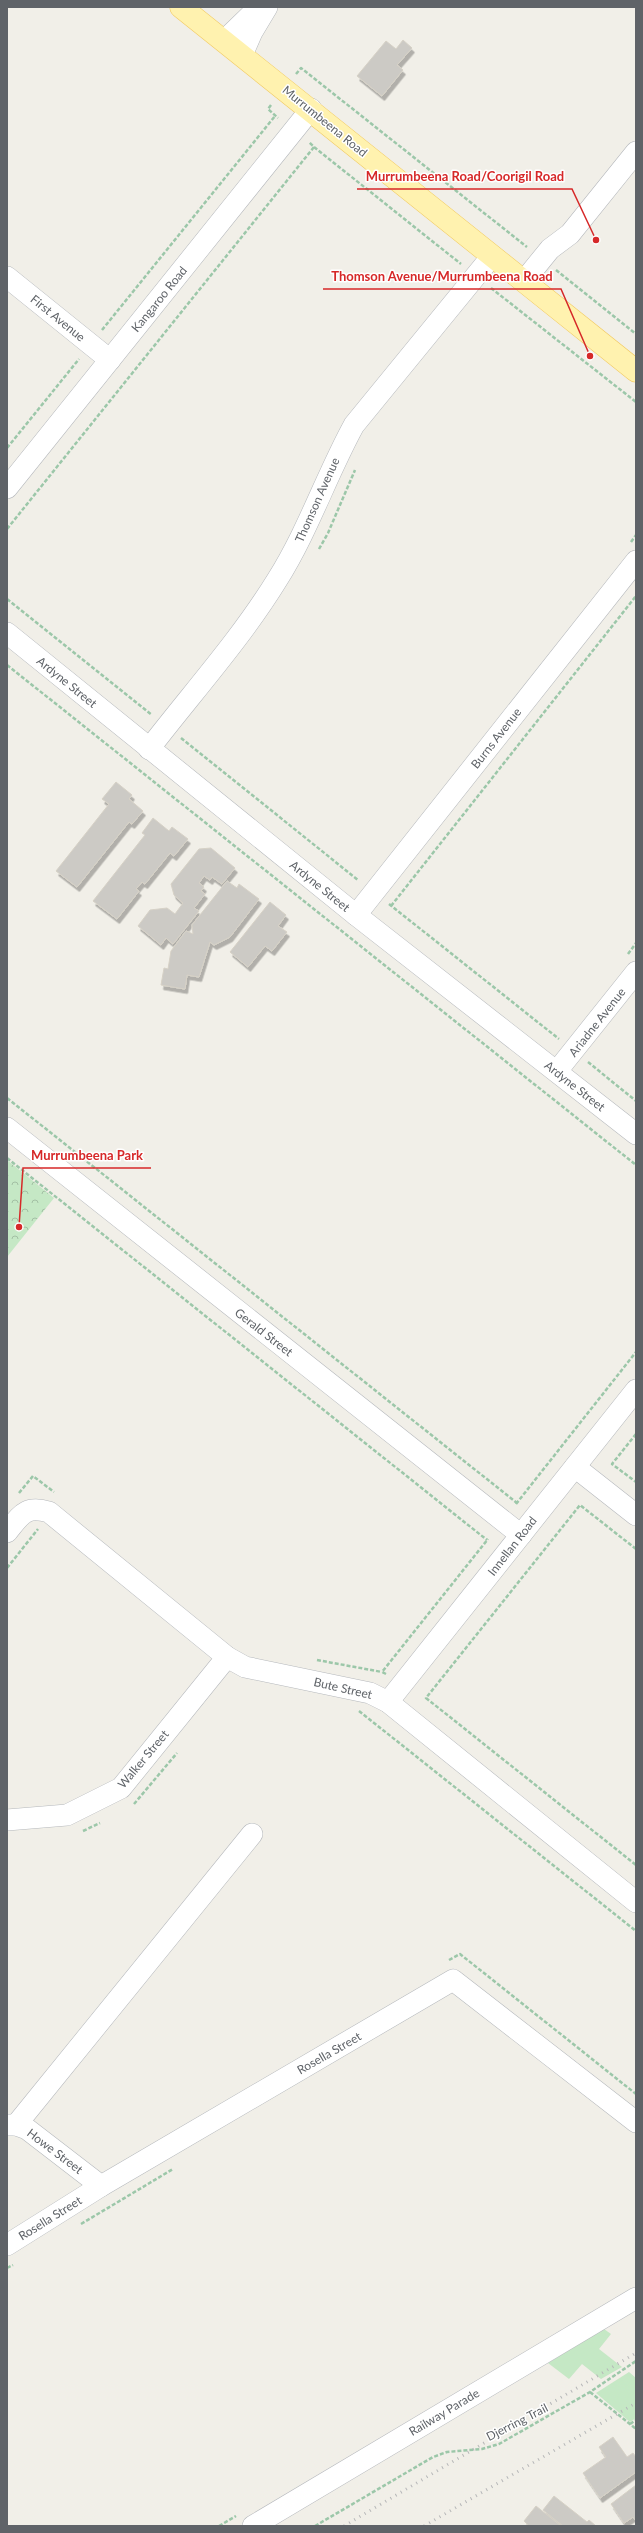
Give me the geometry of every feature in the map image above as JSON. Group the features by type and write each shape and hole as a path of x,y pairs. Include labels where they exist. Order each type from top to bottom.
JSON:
{"main road":[{"name":"Murrumbeena Road","path":"181,7 311,109 636,371"}],"street":[{"path":"224,41 259,7"},
{"path":"242,55 252,32 267,7"},
{"name":"Kangaroo Road","path":"7,488 311,109"},
{"path":"529,285 560,257 570,234 636,152"},
{"name":"Thomson Avenue","path":"150,749 256,613 278,579 304,533 338,454 354,425 492,256"},
{"name":"First Avenue","path":"7,277 110,360"},
{"name":"Burns Avenue","path":"356,915 636,561"},
{"name":"Ardyne Street","path":"7,633 356,915 636,1134"},
{"name":"Ariadne Avenue","path":"557,1071 636,972"},
{"name":"Gerald Street","path":"7,1128 521,1535"},
{"name":"Innellan Road","path":"388,1702 636,1390"},
{"path":"575,1467 636,1515"},
{"name":"Bute Street","path":"7,1532 23,1513 34,1508 48,1512 227,1657 245,1667 370,1692 388,1702 636,1902"},
{"name":"Walker Street","path":"7,1820 67,1815 121,1788 227,1657"},
{"path":"12,2125 252,1834"},
{"name":"Rosella Street","path":"7,2245 100,2186 453,1980 636,2122"},
{"name":"Howe Street","path":"12,2125 27,2129 100,2186"},
{"name":"Railway Parade","path":"253,2526 636,2298"}],"path":[{"path":"301,68 531,250"},
{"path":"7,448 275,116"},
{"path":"7,529 314,147 294,130"},
{"path":"556,270 636,334"},
{"path":"391,906 636,596"},
{"path":"7,599 636,1101"},
{"path":"7,665 636,1165"},
{"path":"7,1098 517,1503"},
{"path":"7,1158 487,1540"},
{"path":"636,1434 612,1464 636,1482"},
{"path":"18,1494 33,1476 58,1495"},
{"path":"636,1549 580,1505 426,1698 636,1865"},
{"path":"7,1568 38,1529"},
{"path":"312,1659 382,1672"},
{"path":"353,1706 636,1931"},
{"path":"131,1806 137,1802 180,1749"},
{"path":"76,1832 87,1830 106,1820"},
{"path":"75,2228 178,2166"},
{"path":"7,2268 14,2264"},
{"name":"Djerring Trail","path":"315,2526 433,2457 447,2452 482,2449 499,2444 590,2392 636,2361"},
{"path":"590,2392 636,2429"},
{"path":"630,2424 636,2420"}],"green space":[{"path":"7,1160 54,1198 7,1257"},
{"path":"604,2329 611,2334 599,2349 622,2367 601,2379 582,2364 569,2379 548,2363"},
{"path":"629,2372 636,2378 636,2418 630,2422 596,2393"}],"building":[{"path":"403,40 412,48 397,65 403,70 382,96 357,76 386,41 396,49"},
{"path":"116,782 132,795 129,799 143,811 132,824 129,822 77,887 56,871 109,804 102,799"},
{"path":"153,818 169,831 172,827 188,839 174,856 170,853 145,884 142,882 136,889 139,891 117,919 93,901 145,835 142,833"},
{"path":"211,848 235,868 222,884 212,877 210,880 204,876 199,883 204,887 201,891 205,894 194,908 199,911 173,944 166,938 161,945 138,926 150,910 167,908 175,914 183,903 174,895 171,884 199,849"},
{"path":"227,881 237,888 239,884 259,899 230,937 214,945 210,942 199,977 187,975 185,989 161,985 164,968 168,969 171,951 186,931 193,934 192,925"},
{"path":"270,902 286,915 278,926 287,932 272,951 265,946 248,967 230,952"},
{"path":"613,2437 627,2457 633,2453 636,2457 636,2472 600,2498 583,2473 606,2457 599,2447"},
{"path":"636,2485 636,2521 633,2517 624,2523 611,2504"},
{"path":"554,2496 587,2522 589,2520 596,2526 563,2526 543,2510"},
{"path":"536,2506 561,2526 529,2526 524,2521"}],"railway":[{"path":"344,2526 636,2353"},
{"path":"424,2526 636,2403"}],"place":[{"name":"Murrumbeena Road/Coorigil Road","path":"596,240"},
{"name":"Thomson Avenue/Murrumbeena Road","path":"590,356"},
{"name":"Murrumbeena Park","path":"19,1227"}]}
